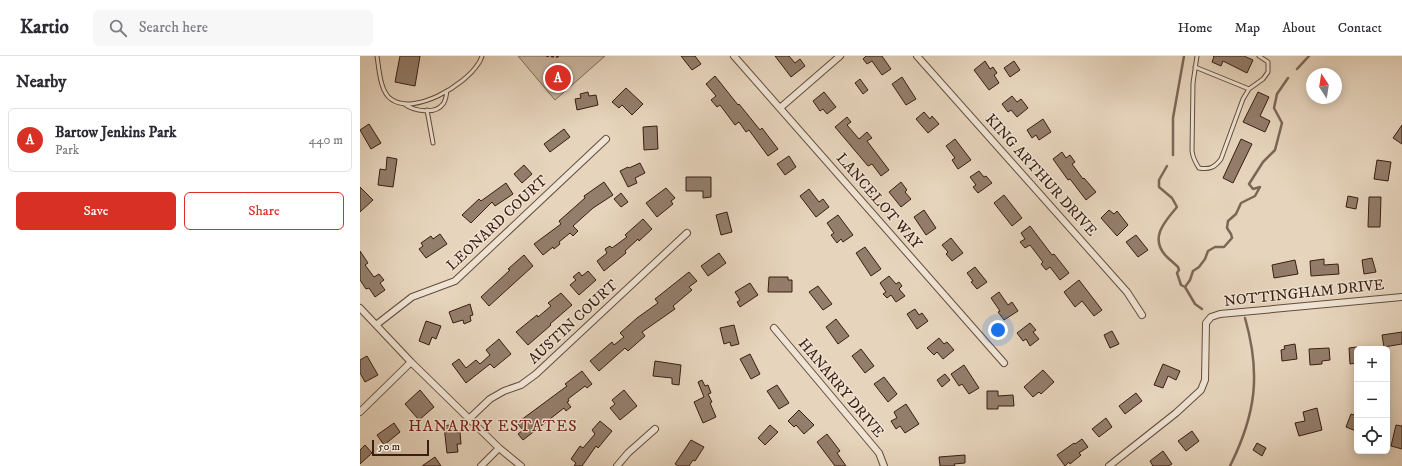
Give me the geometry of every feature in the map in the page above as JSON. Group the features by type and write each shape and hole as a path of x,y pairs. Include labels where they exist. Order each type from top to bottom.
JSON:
{"street":[{"name":"LANCELOT WAY","path":"734,56 1004,363"},
{"path":"780,108 840,56"},
{"name":"KING ARTHUR DRIVE","path":"917,56 1127,292 1142,315"},
{"name":"LEONARD COURT","path":"376,325 412,297 455,281 606,139"},
{"name":"AUSTIN COURT","path":"470,418 490,399 504,391 521,385 536,374 687,233"},
{"name":"NOTTINGHAM DRIVE","path":"1109,466 1176,413 1200,390 1205,380 1206,323 1211,318 1225,313 1402,297"},
{"path":"360,308 411,362 499,448 521,466"},
{"name":"HANARRY DRIVE","path":"774,328 879,453 884,466"},
{"path":"360,412 411,362"},
{"path":"617,466 628,453 655,429"},
{"path":"481,466 499,448"}],"lane":[{"path":"376,56 382,85 390,99 417,111 427,110 438,108 443,105 446,99 447,91"},
{"path":"404,104 415,104 447,91 461,82 478,65 482,56"},
{"path":"1197,56 1193,83 1192,151 1199,168 1205,169 1215,167 1221,159 1243,100 1249,89 1263,79 1268,72 1268,62 1259,56"},
{"path":"1195,67 1249,89"},
{"path":"427,110 433,143"}],"path":[{"path":"546,56 559,56"}],"shaded area":[{"path":"518,56 605,56 555,100"}],"building":[{"path":"400,56 420,56 415,86 395,82"},
{"path":"681,56 695,56 701,64 692,70"},
{"path":"775,56 789,56 795,63 800,59 805,66 791,77"},
{"path":"866,56 882,56 891,69 882,75 872,61 867,64 863,59"},
{"path":"1213,56 1244,56 1253,60 1247,73 1223,61 1221,66 1212,62"},
{"path":"985,61 990,69 993,67 997,73 994,75 999,83 989,90 974,70"},
{"path":"1014,61 1020,70 1010,77 1004,68"},
{"path":"715,76 760,130 762,128 778,149 768,156 749,130 746,132 739,122 735,125 720,105 717,107 711,100 716,96 706,84"},
{"path":"902,77 916,99 906,105 892,84"},
{"path":"860,79 868,90 863,94 855,83"},
{"path":"626,88 643,104 632,115 622,105 619,108 612,102"},
{"path":"588,92 589,96 596,95 598,105 577,110 575,99 581,98 580,94"},
{"path":"824,92 836,107 827,114 823,109 820,111 813,101"},
{"path":"1258,92 1269,97 1260,116 1270,121 1265,132 1243,122"},
{"path":"1012,96 1017,102 1021,99 1028,108 1017,117 1011,110 1008,112 1002,104"},
{"path":"924,112 930,119 932,116 939,124 928,133 916,119"},
{"path":"847,117 851,122 847,125 859,139 867,132 872,138 867,141 889,170 881,176 872,164 868,166 835,127"},
{"path":"1043,119 1051,132 1039,140 1036,135 1032,138 1027,130"},
{"path":"369,124 381,143 371,149 360,130"},
{"path":"1402,125 1402,144 1393,138"},
{"path":"657,126 658,149 644,150 643,127"},
{"path":"564,129 570,137 550,152 544,144"},
{"path":"955,139 971,160 958,169 952,160 955,158 946,146"},
{"path":"1241,139 1252,144 1233,183 1223,178"},
{"path":"1062,152 1066,158 1070,155 1075,162 1072,164 1083,179 1084,178 1096,192 1086,200 1070,179 1068,180 1053,159"},
{"path":"789,156 796,167 785,175 777,164"},
{"path":"387,157 397,159 393,187 378,185 380,169 386,170"},
{"path":"1377,160 1391,162 1388,181 1374,179"},
{"path":"640,163 645,173 635,178 637,183 628,187 620,171"},
{"path":"524,165 532,174 522,183 514,174"},
{"path":"979,171 992,183 978,193 973,187 976,185 970,177"},
{"path":"686,177 711,177 711,197 703,198 703,191 686,191"},
{"path":"604,182 613,195 593,208 573,226 578,231 573,236 570,233 559,242 560,244 554,249 553,247 543,255 534,244 561,224 559,221 585,198 584,196"},
{"path":"901,182 907,190 905,192 911,199 901,207 889,192"},
{"path":"506,183 513,194 495,206 492,202 471,223 462,215 479,199 481,201"},
{"path":"360,187 373,200 360,212"},
{"path":"666,188 675,198 671,201 673,204 657,217 646,203"},
{"path":"809,189 819,202 823,199 829,207 816,217 800,196"},
{"path":"621,193 628,202 621,207 614,199"},
{"path":"1004,195 1022,218 1012,226 994,203"},
{"path":"1348,196 1358,198 1356,209 1346,207"},
{"path":"1369,197 1381,197 1380,227 1368,227"},
{"path":"924,210 936,228 926,235 914,217"},
{"path":"1109,210 1114,214 1117,211 1128,225 1117,236 1101,218"},
{"path":"727,212 732,232 721,235 716,215"},
{"path":"838,215 853,235 843,242 841,239 837,243 831,235 834,233 827,223"},
{"path":"643,219 652,229 639,241 638,239 625,251 626,253 604,271 597,261 607,253 605,249 610,246 612,248 627,237 625,235"},
{"path":"1030,226 1052,255 1054,254 1069,273 1060,280 1050,267 1046,270 1041,264 1043,262 1030,245 1025,248 1020,242 1025,239 1021,233"},
{"path":"440,234 447,244 426,258 419,249 423,246 421,243 431,236 433,239"},
{"path":"1136,235 1148,250 1138,257 1126,242"},
{"path":"951,238 963,253 952,261 946,254 948,252 942,245"},
{"path":"865,247 881,269 871,276 856,253"},
{"path":"360,251 368,263 365,265 374,277 379,274 384,280 380,283 385,290 375,297 369,288 366,289 360,280"},
{"path":"719,253 726,263 708,276 701,266"},
{"path":"524,255 533,266 489,306 481,297"},
{"path":"1372,258 1376,272 1364,274 1362,260"},
{"path":"1324,259 1324,265 1338,264 1339,274 1311,276 1310,261"},
{"path":"1295,260 1298,274 1274,278 1272,265"},
{"path":"975,267 987,282 977,289 971,282 973,281 967,273"},
{"path":"588,271 596,280 579,295 570,285 576,280 573,277 579,272 582,276"},
{"path":"689,272 697,281 689,287 692,290 673,306 675,309 642,332 645,336 628,351 625,348 599,371 590,361 612,342 614,345 624,337 620,333 637,318 658,303 655,299"},
{"path":"889,276 896,284 899,282 902,286 899,289 905,296 896,302 891,295 887,298 883,294 886,292 880,283"},
{"path":"769,277 788,277 788,280 792,280 792,292 768,292"},
{"path":"1079,280 1102,310 1094,316 1082,301 1075,307 1064,292"},
{"path":"750,283 758,295 740,307 737,302 740,300 735,292"},
{"path":"818,286 832,304 823,310 809,292"},
{"path":"999,292 1008,305 1012,302 1018,311 1004,320 991,298"},
{"path":"561,293 572,305 528,345 516,332 551,306 548,303"},
{"path":"470,304 473,315 470,316 471,321 464,324 463,320 453,323 449,312"},
{"path":"915,309 919,315 922,313 928,321 917,329 907,314"},
{"path":"836,319 849,336 838,344 826,327"},
{"path":"426,321 441,326 436,339 432,337 429,345 419,341"},
{"path":"1030,323 1036,330 1033,332 1039,339 1030,346 1026,339 1023,341 1017,333"},
{"path":"734,325 739,344 731,346 730,342 724,344 720,328"},
{"path":"1112,331 1119,344 1110,348 1104,335"},
{"path":"1402,332 1402,344 1384,346 1382,335"},
{"path":"939,338 944,344 947,342 954,350 943,359 937,352 934,355 927,348"},
{"path":"499,339 511,354 494,368 490,364 466,383 452,364 459,359 466,368 476,360 480,364 490,355 486,350"},
{"path":"1295,344 1297,359 1282,361 1281,350 1285,349 1284,346"},
{"path":"1354,347 1354,363 1350,364 1349,348"},
{"path":"1329,348 1330,360 1322,361 1322,364 1310,365 1309,349"},
{"path":"861,349 874,366 865,373 852,356"},
{"path":"750,354 760,374 751,379 740,359"},
{"path":"367,356 378,375 365,382 360,373 360,360"},
{"path":"655,361 681,365 679,385 672,384 672,378 653,376"},
{"path":"1163,364 1180,371 1176,380 1168,376 1163,388 1154,385"},
{"path":"964,365 979,388 969,394 962,384 959,386 951,374"},
{"path":"1043,370 1054,382 1041,394 1039,392 1033,397 1024,387"},
{"path":"582,371 592,384 587,388 585,386 568,399 569,401 567,402 571,407 566,411 564,408 523,440 518,434 523,430 517,423 567,386 565,384"},
{"path":"945,374 950,380 942,387 937,380"},
{"path":"884,377 897,394 888,402 874,384"},
{"path":"702,380 705,386 708,385 711,393 708,394 712,402 710,403 716,417 703,423 694,402 704,397 698,382"},
{"path":"777,385 789,403 779,409 767,391"},
{"path":"420,390 434,407 419,420 405,404"},
{"path":"624,390 637,406 620,420 610,408 615,404 612,400"},
{"path":"987,391 998,391 998,396 1013,395 1014,406 998,406 998,409 987,409"},
{"path":"1136,393 1142,401 1125,414 1119,406"},
{"path":"906,404 919,424 905,433 900,426 896,429 891,421 897,418 894,412"},
{"path":"1317,408 1322,430 1299,436 1295,423 1305,421 1303,412"},
{"path":"799,410 814,425 804,434 796,425 794,427 788,421"},
{"path":"1351,414 1354,415 1354,430 1346,427"},
{"path":"1106,418 1112,427 1099,437 1092,429"},
{"path":"600,421 612,431 598,448 596,446 582,466 574,466 576,463 571,459 580,446 583,448 595,434 592,430"},
{"path":"394,423 400,432 384,445 377,435"},
{"path":"455,424 456,432 460,432 461,444 457,444 458,452 447,453 444,426"},
{"path":"770,425 778,432 765,445 758,438"},
{"path":"1396,425 1402,426 1402,449 1391,446"},
{"path":"1192,431 1199,441 1186,451 1178,441"},
{"path":"827,434 840,451 837,453 846,466 835,466 817,442"},
{"path":"1082,439 1088,447 1079,453 1081,455 1065,466 1057,455"},
{"path":"691,440 704,447 695,461 693,460 689,466 678,466 675,464"},
{"path":"1257,443 1266,448 1262,456 1253,450"},
{"path":"365,445 372,453 360,464 360,450"},
{"path":"1163,451 1172,464 1168,466 1153,466 1150,461"},
{"path":"965,455 965,463 954,464 955,466 940,466 939,457"},
{"path":"435,457 441,466 422,466"}],"waterway":[{"path":"1173,155 1173,118 1184,56"},
{"path":"1297,69 1309,56"},
{"path":"1185,287 1190,280 1193,271 1199,267 1205,259 1208,251 1215,247 1224,247 1232,238 1227,228 1228,221 1236,214 1241,203 1255,196 1260,187 1253,189 1249,184 1263,162 1275,150 1282,123 1274,108 1277,94 1288,78"},
{"path":"1167,166 1159,180 1159,187 1172,198 1177,207 1164,224 1159,236 1159,243 1166,256 1178,267 1179,270 1177,273 1181,285 1185,287 1195,304 1202,309"},
{"path":"1230,466 1246,429 1253,394 1253,357 1245,318"}],"place":[{"name":"Bartow Jenkins Park","path":"558,78"}],"district":[{"name":"HANARRY ESTATES","path":"493,426"}]}
